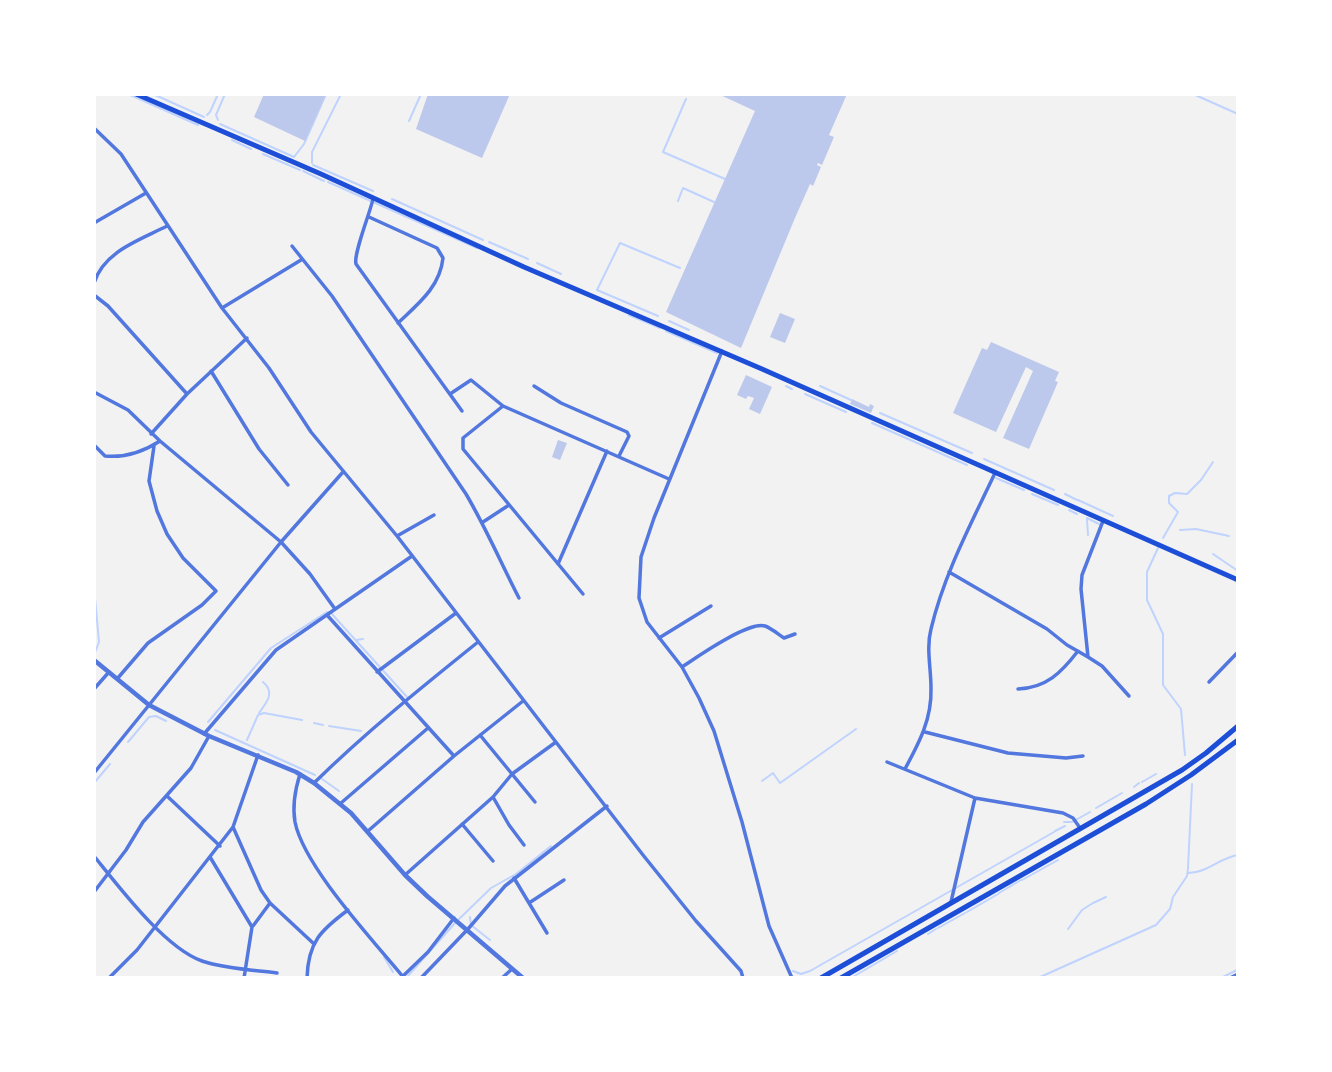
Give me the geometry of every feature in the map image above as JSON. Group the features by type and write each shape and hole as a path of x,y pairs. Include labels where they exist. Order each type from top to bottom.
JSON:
{"main road":[{"path":"135,94 1237,580"},
{"path":"821,978 1182,770 1237,726"},
{"path":"841,978 1146,804 1211,762 1237,740"}],"street":[{"path":"94,128 121,154 222,308 247,338 311,432 397,536 696,921 741,971 743,978"},
{"path":"94,223 146,192"},
{"path":"373,199 354,259 462,411"},
{"path":"369,217 437,248 443,258 440,273 431,291 397,323"},
{"path":"94,283 99,268 114,254 168,226"},
{"path":"292,246 332,296 483,522 498,559 519,598"},
{"path":"222,308 302,259"},
{"path":"94,295 108,306 187,394"},
{"path":"151,434 187,394 247,338"},
{"path":"722,351 645,544 639,570 639,598 643,612 659,638 682,667 714,731 769,926 792,978"},
{"path":"211,371 259,449 288,485"},
{"path":"450,394 470,379 503,406 669,479"},
{"path":"534,386 561,403 627,432 629,436 618,457"},
{"path":"94,392 128,410 160,442 281,542 310,574 335,609"},
{"path":"503,406 463,438 462,444 583,594"},
{"path":"94,445 108,456 135,454 160,442"},
{"path":"117,679 148,643 202,605 216,591 183,558 167,534 157,511 149,481 153,446"},
{"path":"558,564 607,452"},
{"path":"94,773 281,542 343,471"},
{"path":"905,769 925,732 931,701 930,632 949,572 995,473"},
{"path":"483,522 509,505"},
{"path":"397,536 434,515"},
{"path":"1088,657 1082,575 1103,521"},
{"path":"94,892 126,850 143,822 191,768 207,735 269,657 412,556"},
{"path":"949,572 1046,629 1102,666 1129,696"},
{"path":"659,638 710,606"},
{"path":"377,672 456,612"},
{"path":"327,615 454,756"},
{"path":"682,667 729,637 759,626 766,626 784,638 795,634"},
{"path":"314,783 403,702 478,642"},
{"path":"1018,689 1047,682 1078,652"},
{"path":"1209,682 1237,652"},
{"path":"94,660 149,705 207,735 300,774 341,803 405,874 523,978"},
{"path":"94,689 107,671"},
{"path":"368,831 454,756 523,701"},
{"path":"341,803 428,728"},
{"path":"925,732 1008,753 1066,758 1083,756"},
{"path":"480,735 535,802"},
{"path":"405,874 493,797 512,774 556,742"},
{"path":"109,978 137,950 233,827 258,755"},
{"path":"887,762 975,798 1063,813 1073,818 1080,828"},
{"path":"300,774 293,805 295,824 302,843 321,874 403,977 457,920"},
{"path":"167,796 219,846"},
{"path":"493,797 524,845"},
{"path":"950,903 975,798"},
{"path":"421,978 514,878 607,806"},
{"path":"462,824 493,861"},
{"path":"233,827 253,877 270,903 313,943"},
{"path":"94,856 155,927 190,955 216,965 277,973"},
{"path":"210,857 252,927"},
{"path":"514,878 547,933"},
{"path":"529,903 565,880"},
{"path":"244,978 252,927 270,903"},
{"path":"307,978 307,965 313,943 322,930 348,909"},
{"path":"502,978 512,968"},
{"path":"1230,978 1237,974"}],"building":[{"path":"264,94 326,94 305,141 254,117"},
{"path":"428,94 510,94 482,158 416,129"},
{"path":"718,94 847,94 829,135 834,137 822,165 817,165 821,167 813,186 810,184 741,348 666,312 755,111"},
{"path":"780,313 795,319 785,343 770,337"},
{"path":"991,342 1059,372 1055,381 1058,382 1029,449 1003,438 1033,371 1026,367 996,432 953,413 982,348 987,350"},
{"path":"746,375 772,387 760,414 749,409 754,398 748,396 746,399 737,395"},
{"path":"852,399 869,407 870,404 874,406 871,413 850,404"},
{"path":"558,440 567,443 560,460 552,457"}],"waterway":[{"path":"128,94 198,125"},
{"path":"153,94 204,117"},
{"path":"207,115 218,94"},
{"path":"218,120 216,115 225,94"},
{"path":"220,124 294,157 304,144 326,94"},
{"path":"312,163 312,152 341,94"},
{"path":"409,121 421,94"},
{"path":"1193,94 1238,114"},
{"path":"686,99 663,152 725,179"},
{"path":"232,140 251,149"},
{"path":"263,154 300,170"},
{"path":"313,165 373,191"},
{"path":"303,171 324,181"},
{"path":"328,182 477,248"},
{"path":"678,201 683,188 714,202"},
{"path":"392,199 483,240"},
{"path":"489,242 528,259"},
{"path":"658,316 597,290 620,243 680,268"},
{"path":"537,263 561,274"},
{"path":"629,315 660,328"},
{"path":"669,321 689,330"},
{"path":"666,331 717,353"},
{"path":"786,386 792,389"},
{"path":"820,386 851,400"},
{"path":"805,394 846,412"},
{"path":"880,413 972,453"},
{"path":"872,423 967,465"},
{"path":"984,459 1054,490"},
{"path":"1163,538 1178,512 1169,503 1169,496 1175,493 1187,494 1213,462"},
{"path":"996,478 1024,490"},
{"path":"1032,494 1058,505"},
{"path":"1065,494 1077,500"},
{"path":"1078,500 1113,516"},
{"path":"1069,510 1077,514"},
{"path":"1087,518 1099,524"},
{"path":"1087,519 1088,535"},
{"path":"1180,530 1196,529 1229,536"},
{"path":"1158,548 1147,572 1147,600 1163,634 1163,685 1181,709 1185,755"},
{"path":"1213,554 1238,571"},
{"path":"94,587 99,642 94,655"},
{"path":"208,722 271,648 327,612 331,613 407,697"},
{"path":"356,640 363,639"},
{"path":"259,713 269,694 263,682"},
{"path":"247,740 258,715 264,713 302,720"},
{"path":"128,742 149,717 156,716 166,721"},
{"path":"314,723 323,725"},
{"path":"329,726 361,731"},
{"path":"762,781 773,773 780,783 856,729"},
{"path":"215,730 315,775"},
{"path":"94,783 110,764"},
{"path":"1142,782 1156,774"},
{"path":"322,779 339,791"},
{"path":"1134,787 1139,783"},
{"path":"1038,978 1156,925 1170,909 1173,897 1187,876 1192,784"},
{"path":"1096,808 1122,793"},
{"path":"1064,822 1072,822 1090,812"},
{"path":"1055,831 1065,826"},
{"path":"793,971 801,974 810,971 1054,832"},
{"path":"406,978 456,922 491,888 516,874 551,846"},
{"path":"1188,873 1201,871 1238,855"},
{"path":"1022,880 1058,860"},
{"path":"999,893 1021,880"},
{"path":"967,912 998,894"},
{"path":"1068,929 1082,910 1106,897"},
{"path":"938,928 965,913"},
{"path":"470,917 471,925 490,940"},
{"path":"928,934 936,929"},
{"path":"851,978 897,951"},
{"path":"384,957 393,972"},
{"path":"1221,978 1237,970"}]}
